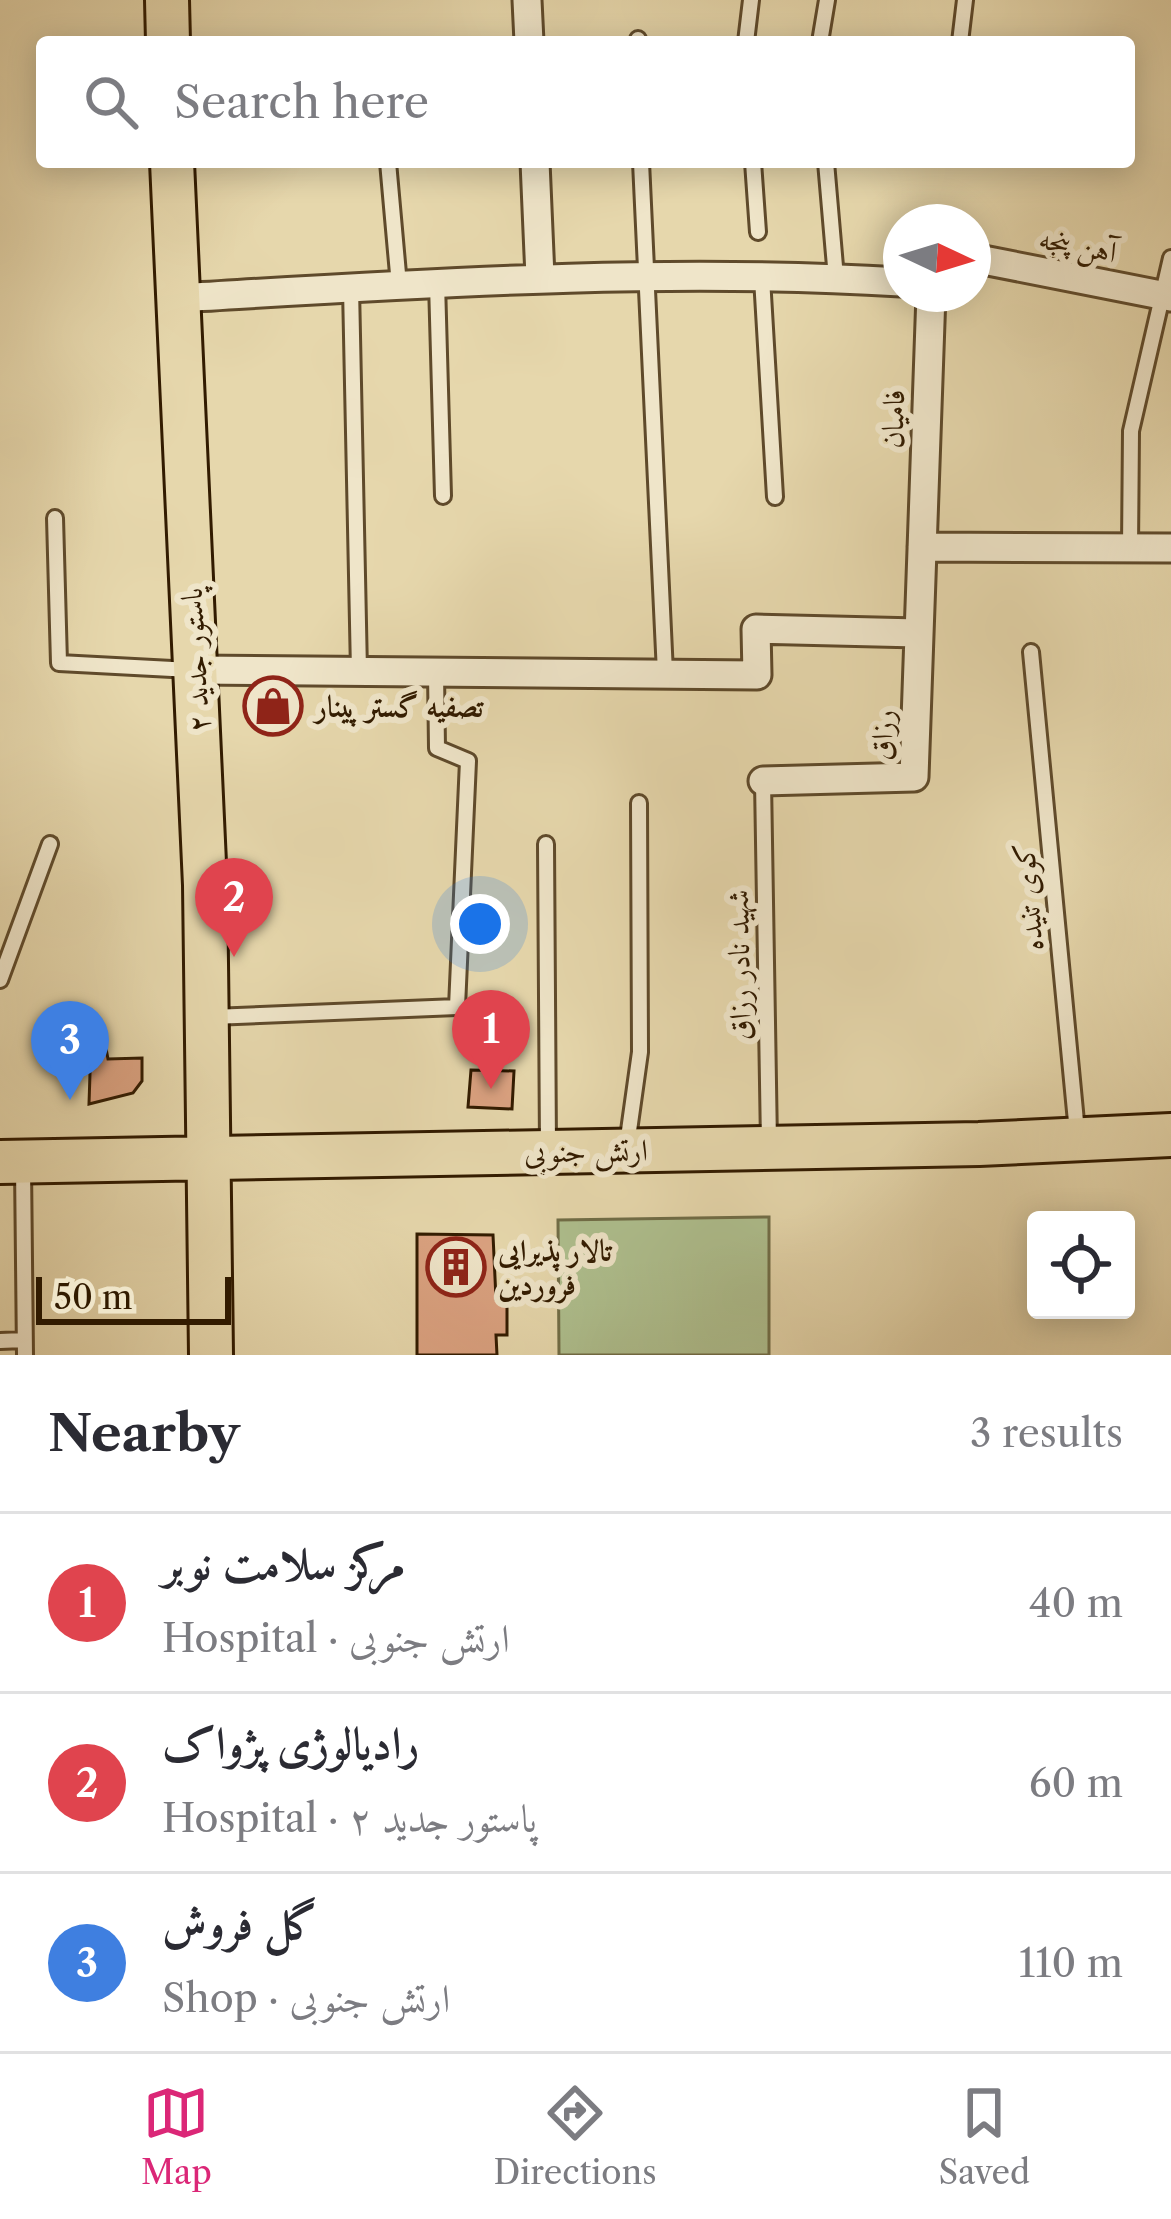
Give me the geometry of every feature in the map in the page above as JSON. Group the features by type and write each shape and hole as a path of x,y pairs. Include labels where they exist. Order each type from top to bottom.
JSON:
{"main road":[{"path":"167,0 168,36"},
{"name":"پاستور جدید ۲","path":"172,168 207,1018 211,1355"},
{"name":"ارتش جنوبی","path":"11,1162 979,1144 1171,1135"}],"street":[{"path":"527,0 529,36"},
{"path":"535,168 540,277"},
{"name":"آهن پنجه","path":"991,262 1167,297"},
{"path":"177,298 540,277 883,281"},
{"name":"فامیان","path":"922,547 930,312"},
{"path":"922,547 1171,548"},
{"name":"رزاق","path":"763,781 914,777 922,547"},
{"path":"195,670 757,675 756,629 918,632"}],"lane":[{"path":"747,36 751,0"},
{"path":"821,36 827,0"},
{"path":"961,36 965,0"},
{"path":"389,168 399,285"},
{"path":"641,168 665,673"},
{"path":"753,168 758,232"},
{"path":"827,168 836,278"},
{"path":"1130,548 1131,430 1167,297 1171,257"},
{"path":"762,278 776,497"},
{"path":"437,283 443,496"},
{"path":"352,288 359,671"},
{"path":"55,518 59,663 195,670"},
{"name":"کوی تنیده","path":"1031,652 1078,1137"},
{"path":"207,1018 457,1006 468,761 437,748 436,672"},
{"name":"شهید نادر رزاق","path":"763,781 769,1148"},
{"path":"626,1150 640,1052 639,803"},
{"path":"0,980 50,844"},
{"path":"546,844 548,1152"},
{"path":"0,1341 24,1347 11,1162"}],"green space":[{"path":"769,1217 769,1355 559,1355 558,1220"}],"building":[{"path":"91,1043 105,1043 108,1059 142,1058 142,1081 133,1093 89,1104"},
{"path":"471,1070 514,1071 512,1109 468,1107"},
{"name":"تالار پذیرایی فروردین","path":"417,1234 493,1235 496,1299 507,1299 507,1335 496,1335 497,1355 417,1355"}],"place":[{"name":"تصفیه گستر پینار","path":"273,706"},
{"name":"رادیالوژی پژواک","path":"234,957"},
{"name":"مرکز سلامت نوبر","path":"491,1089"},
{"name":"گل فروش","path":"70,1100"},
{"name":"تالار پذیرایی فروردین","path":"456,1267"}]}
